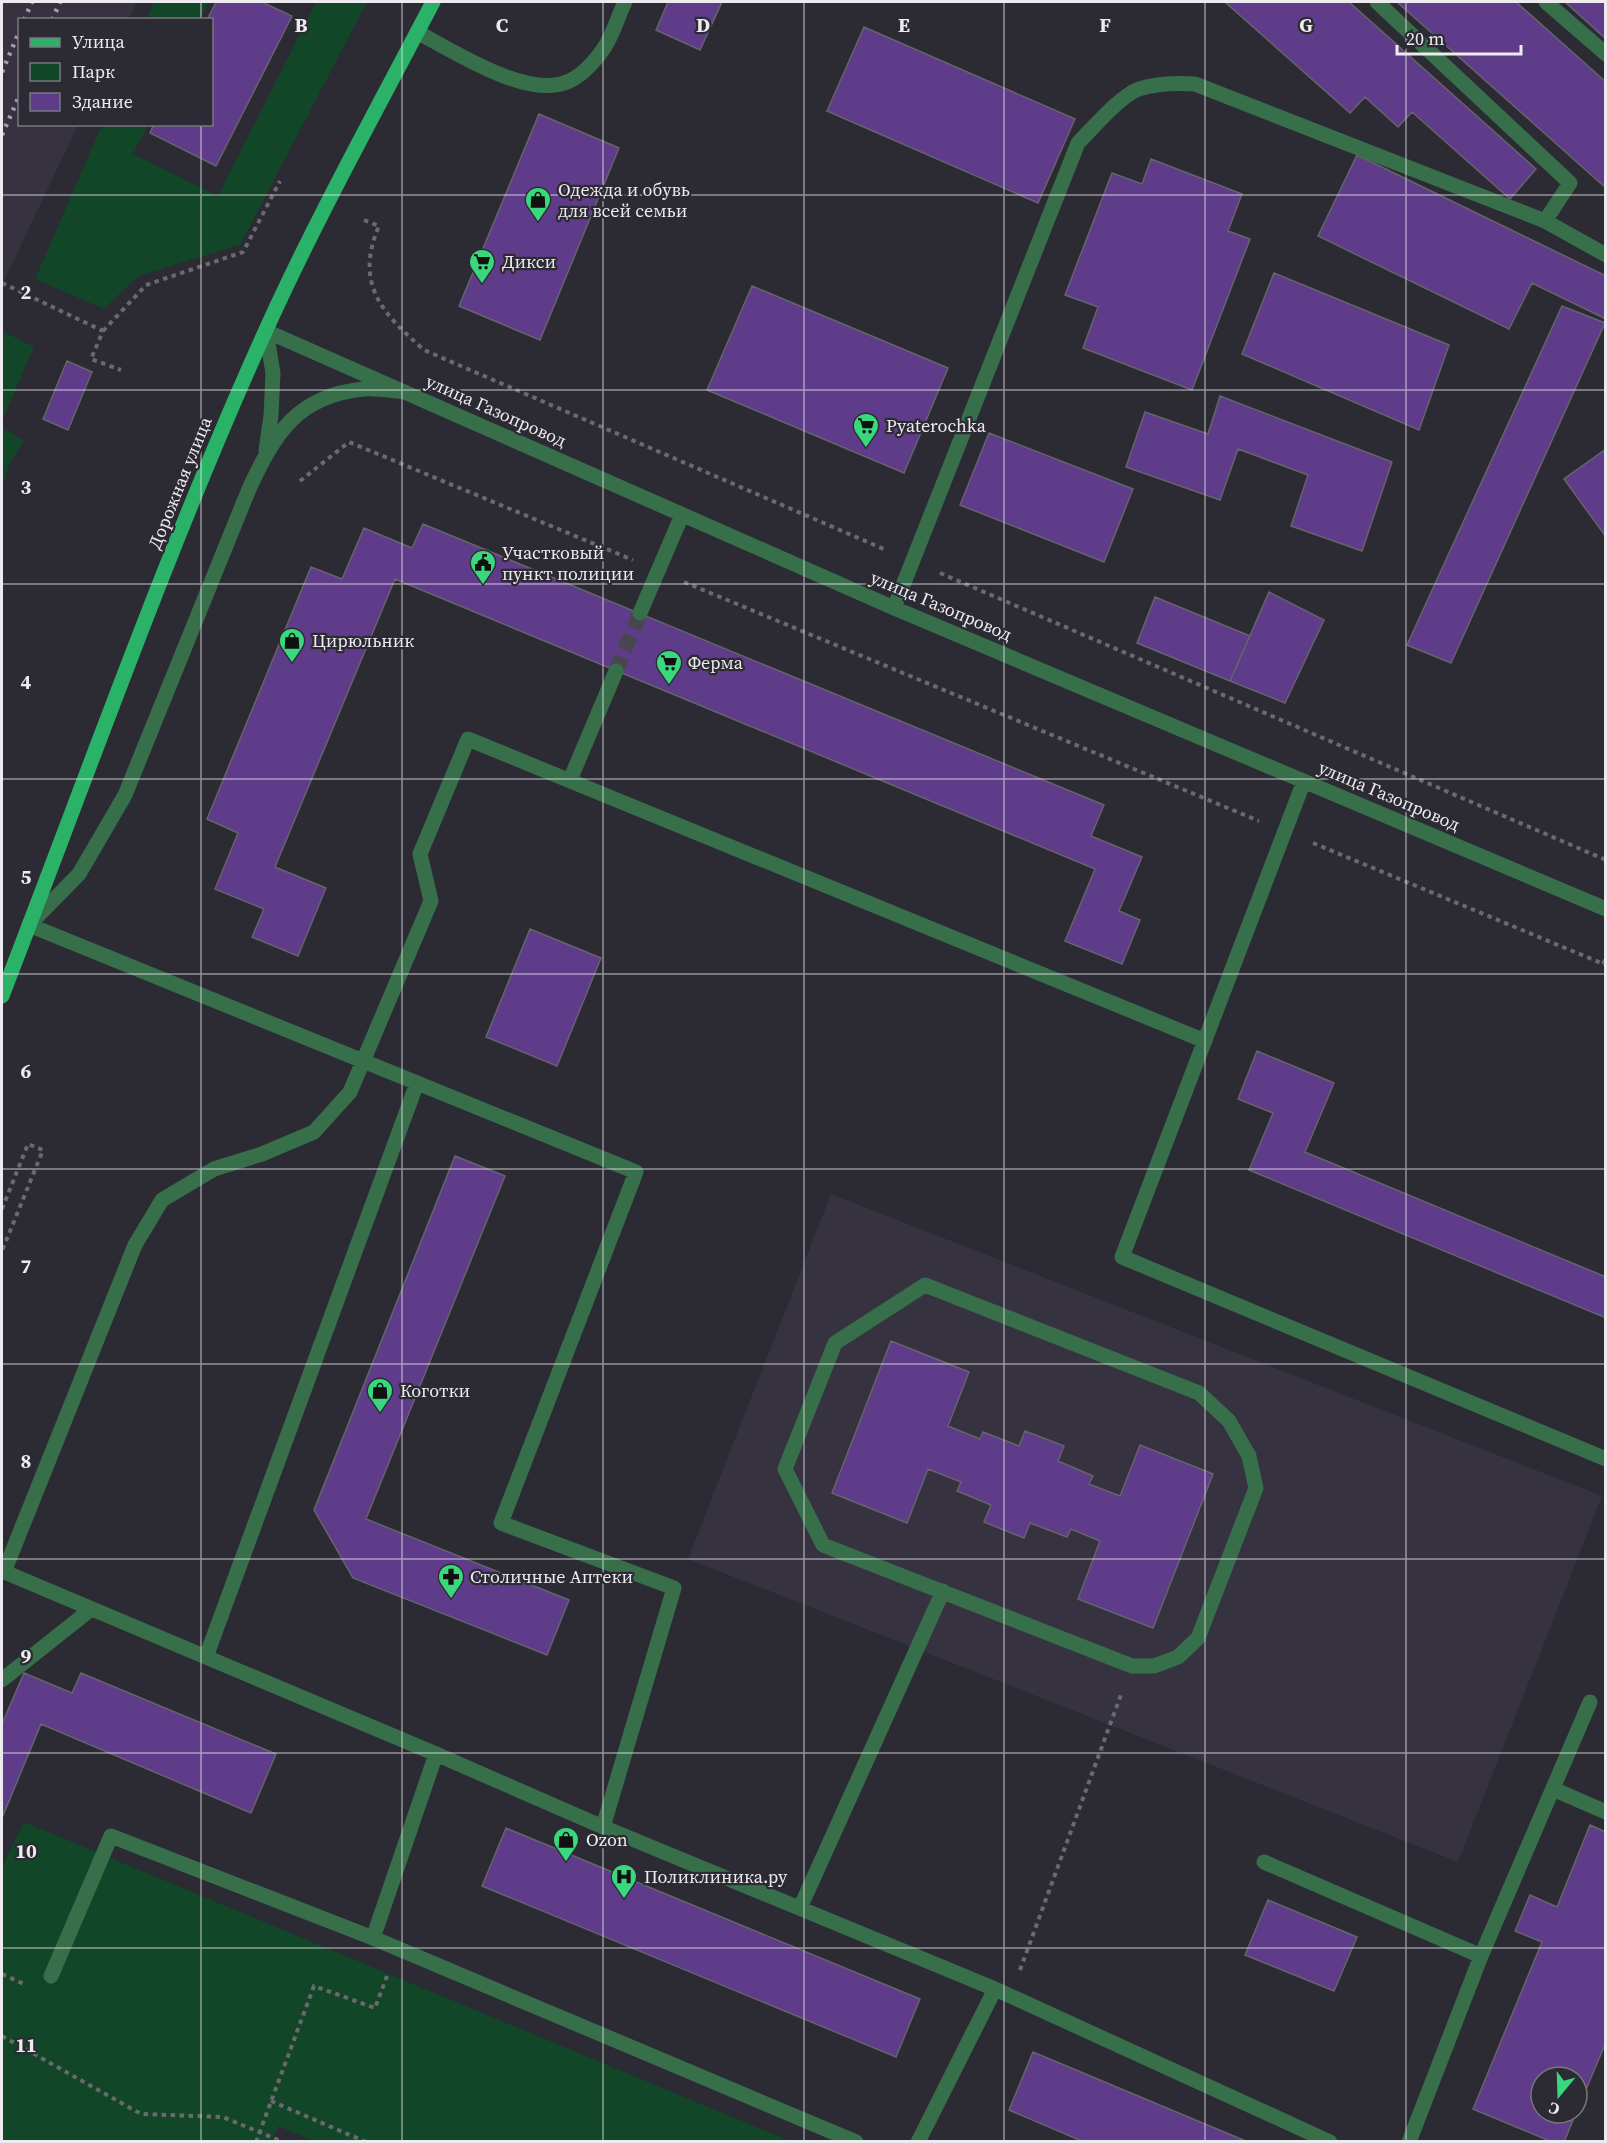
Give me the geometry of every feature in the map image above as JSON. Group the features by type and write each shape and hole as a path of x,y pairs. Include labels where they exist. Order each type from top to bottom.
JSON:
{"main road":[{"name":"Дорожная улица","path":"2,996 96,746 204,472 266,331 328,203 433,2"}],"street":[{"path":"417,32 484,67 519,82 546,86 567,82 589,67 605,46 625,2"},
{"path":"1377,2 1570,183 1545,221"},
{"path":"1546,2 1605,54"},
{"path":"894,608 1078,142 1107,113 1136,90 1168,82 1196,84 1545,221 1605,255"},
{"path":"265,456 271,416 273,373 266,331"},
{"name":"улица Газопровод","path":"266,331 894,608 1605,909"},
{"path":"405,392 365,389 332,395 306,407 286,426 265,456 249,489 125,795 79,874 29,925 636,1172 501,1523 674,1588 603,1827"},
{"path":"640,613 682,515"},
{"path":"570,780 616,671"},
{"path":"1204,1041 468,739 420,854 431,901 350,1092 314,1132 262,1154 214,1169 162,1200 135,1245 3,1571 603,1827 995,1989 1330,2142"},
{"path":"1304,781 1122,1257 1605,1460"},
{"path":"206,1657 417,1083"},
{"path":"925,1285 1199,1393 1229,1421 1249,1456 1256,1488 1198,1638 1178,1657 1154,1665 1132,1666 944,1592 823,1545 785,1469 835,1342 925,1285"},
{"path":"800,1908 944,1592"},
{"path":"2,1680 90,1610"},
{"path":"1409,2142 1481,1956 1590,1702"},
{"path":"373,1938 436,1754"},
{"path":"1552,1789 1605,1812"},
{"path":"51,1976 111,1836 373,1938 856,2142"},
{"path":"1264,1862 1481,1956"},
{"path":"918,2142 995,1989"}],"path":[{"path":"121,370 91,359 103,331 146,285 243,252 280,181"},
{"path":"364,220 379,226 371,244 370,273 376,300 391,319 424,350 1605,860"},
{"path":"2,283 103,331"},
{"path":"300,481 349,442 643,565"},
{"path":"676,579 1604,965 1605,957"},
{"path":"2,1209 28,1144 43,1150 2,1251"},
{"path":"1011,1996 1110,1725"},
{"path":"256,2142 314,1986 375,2008 397,1950"},
{"path":"2,2036 141,2114 223,2117 283,2142"},
{"path":"271,2101 366,2142"}],"shaded area":[{"path":"2,2 137,2 129,18 18,18 18,126 78,126 2,285"},
{"path":"831,1194 1602,1496 1458,1862 688,1559"}],"green space":[{"path":"154,2 209,2 201,18 147,18"},
{"path":"316,2 367,2 240,245 138,276 104,309 35,279 102,126 147,126 133,154 218,196"},
{"path":"4,332 34,347 2,421 2,336"},
{"path":"2,427 24,440 10,463 2,486"},
{"path":"24,1822 790,2141 316,2142 278,2126 272,2141 2,2141 2,1867"}],"building":[{"path":"216,2 262,2 292,16 216,166 150,133 153,126 213,126 213,18 208,18"},
{"path":"668,2 722,2 700,50 656,30"},
{"path":"1225,2 1349,2 1536,169 1510,199 1412,112 1398,127 1365,97 1350,113"},
{"path":"1397,2 1516,2 1606,82 1606,188"},
{"path":"1565,2 1606,2 1606,39"},
{"path":"864,27 1075,119 1038,203 827,111"},
{"path":"539,114 619,148 540,340 459,306"},
{"path":"1357,155 1606,276 1606,319 1532,283 1509,329 1318,236"},
{"path":"1151,159 1242,194 1228,231 1250,239 1192,390 1083,348 1098,307 1065,295 1112,173 1142,184"},
{"path":"1274,273 1449,345 1419,430 1242,354"},
{"path":"752,286 948,368 904,473 707,390"},
{"path":"1562,306 1605,323 1451,663 1407,645"},
{"path":"67,361 92,372 68,430 43,419"},
{"path":"1220,396 1392,462 1362,551 1291,526 1308,475 1238,449 1220,500 1126,467 1145,412 1208,434"},
{"path":"989,433 1133,489 1104,562 960,505"},
{"path":"1606,449 1606,537 1564,479"},
{"path":"423,524 1104,805 1091,836 1142,857 1119,911 1140,920 1122,964 1065,941 1095,869 395,579 275,867 326,888 298,956 252,937 264,909 215,889 238,833 207,819 311,567 342,579 364,528 412,548"},
{"path":"1269,592 1324,620 1285,703 1230,681"},
{"path":"1155,597 1250,636 1230,681 1137,643"},
{"path":"530,929 601,958 557,1066 486,1037"},
{"path":"1257,1051 1334,1083 1305,1152 1606,1277 1606,1318 1249,1170 1273,1113 1238,1099"},
{"path":"455,1156 505,1176 366,1519 569,1600 547,1655 353,1578 314,1510"},
{"path":"891,1341 969,1372 948,1426 980,1439 983,1432 1019,1446 1025,1431 1064,1446 1058,1461 1093,1476 1089,1484 1120,1496 1140,1445 1213,1474 1153,1628 1078,1599 1100,1541 1071,1529 1067,1537 1030,1523 1024,1538 984,1522 991,1505 957,1491 961,1482 928,1469 907,1523 832,1493"},
{"path":"24,1673 72,1693 81,1673 276,1754 251,1813 41,1724 2,1818 2,1724"},
{"path":"1590,1825 1606,1832 1606,2042 1589,2082 1589,2065 1529,2065 1529,2125 1571,2125 1564,2142 1552,2142 1473,2109 1542,1942 1515,1931 1530,1895 1557,1907"},
{"path":"506,1828 920,1999 896,2057 482,1886"},
{"path":"1268,1900 1357,1937 1334,1991 1245,1955"},
{"path":"1033,2052 1248,2142 1084,2142 1009,2110"}],"tunnel":[{"path":"616,671 640,613"}],"railway":[{"path":"25,18 32,2"},
{"path":"53,18 60,2"},
{"path":"2,72 18,35"},
{"path":"2,135 18,99"}],"place":[{"name":"Одежда и обувь для всей семьи","path":"538,223"},
{"name":"Дикси","path":"482,285"},
{"name":"Pyaterochka","path":"866,449"},
{"name":"Участковый пункт полиции","path":"483,586"},
{"name":"Цирюльник","path":"292,664"},
{"name":"Ферма","path":"669,686"},
{"name":"Коготки","path":"380,1414"},
{"name":"Столичные Аптеки","path":"451,1600"},
{"name":"Ozon","path":"566,1863"},
{"name":"Поликлиника.ру","path":"624,1900"}]}
